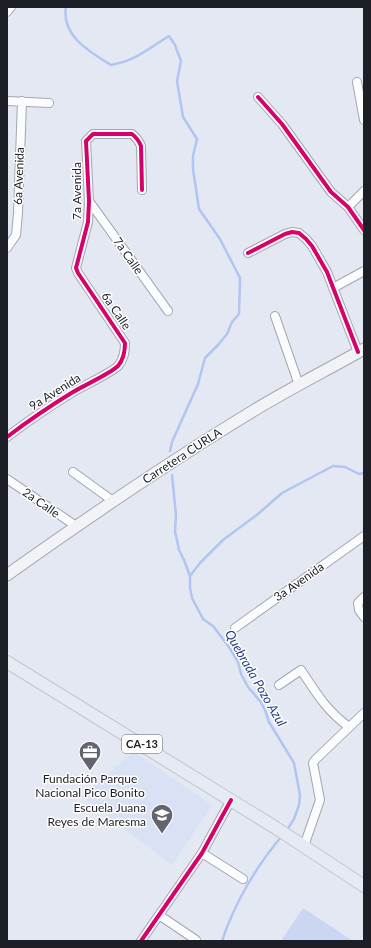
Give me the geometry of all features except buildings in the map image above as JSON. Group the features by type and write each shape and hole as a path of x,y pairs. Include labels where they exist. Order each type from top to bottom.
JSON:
{"main road":[{"name":"Carretera CURLA","path":"7,576 113,501 248,414 361,350"},
{"name":"CA-13","path":"7,662 276,828 364,886"}],"street":[{"path":"7,12 11,7"},
{"path":"357,82 364,120"},
{"path":"258,96 282,124 331,192 348,207 364,230"},
{"path":"7,101 49,102"},
{"name":"6a Avenida","path":"7,248 16,234 22,101"},
{"name":"7a Avenida","path":"76,268 88,222 89,201 86,141 89,137 93,134 132,134 136,137 140,146 142,190"},
{"path":"348,207 364,191"},
{"name":"7a Calle","path":"89,201 168,311"},
{"path":"248,253 285,234 292,232 299,233 306,239 312,246 327,272 361,350"},
{"name":"6a Calle","path":"76,268 125,343 123,359 117,367"},
{"path":"333,288 364,271"},
{"path":"275,316 299,385"},
{"name":"9a Avenida","path":"7,437 26,422 117,367"},
{"path":"73,472 113,501"},
{"name":"2a Calle","path":"7,479 76,526"},
{"name":"3a Avenida","path":"235,628 364,536"},
{"path":"362,599 357,606 364,617"},
{"path":"278,685 302,670 325,707 349,727"},
{"path":"304,846 320,800 314,763 316,758 364,713"},
{"path":"141,941 202,853 231,800"},
{"path":"202,853 243,879"},
{"path":"159,916 196,940"}],"shaded area":[{"name":"Escuela Juana Reyes de Maresma","path":"134,752 212,805 172,865 81,796"},
{"path":"303,908 353,941 281,941"}],"waterway":[{"path":"66,7 68,26 73,35 86,49 111,65 135,57 169,36 175,45 181,61 177,81 183,117 197,139 193,156 193,169 199,209 220,239 240,278 239,314 232,322 227,334 205,358 198,384 172,442 170,451"},
{"name":"Quebrada Pozo Azul","path":"287,830 294,819 299,805 300,795 294,763 269,722 260,701 248,687 241,674 238,662 229,647 213,626 203,619 192,598 190,576 200,563 223,540 258,514 282,493 333,466 345,467 359,474 364,473"},
{"path":"172,475 176,515 175,531 179,550 190,576"},
{"name":"Quebrada Pozo Azul","path":"222,941 233,913 247,886 264,859 282,836"}],"cycle path":[{"path":"258,97 282,124 331,192 348,207 364,230"},
{"path":"7,437 64,397 114,369 122,361 124,355 125,343 76,268 88,222 89,201 86,141 93,134 134,135 141,146 142,190"},
{"path":"248,253 285,234 292,232 299,233 306,239 312,246 327,272 358,352"},
{"path":"141,941 202,853 231,800"}],"place":[{"name":"Fundación Parque Nacional Pico Bonito","path":"90,772"},
{"name":"Escuela Juana Reyes de Maresma","path":"162,834"}]}
